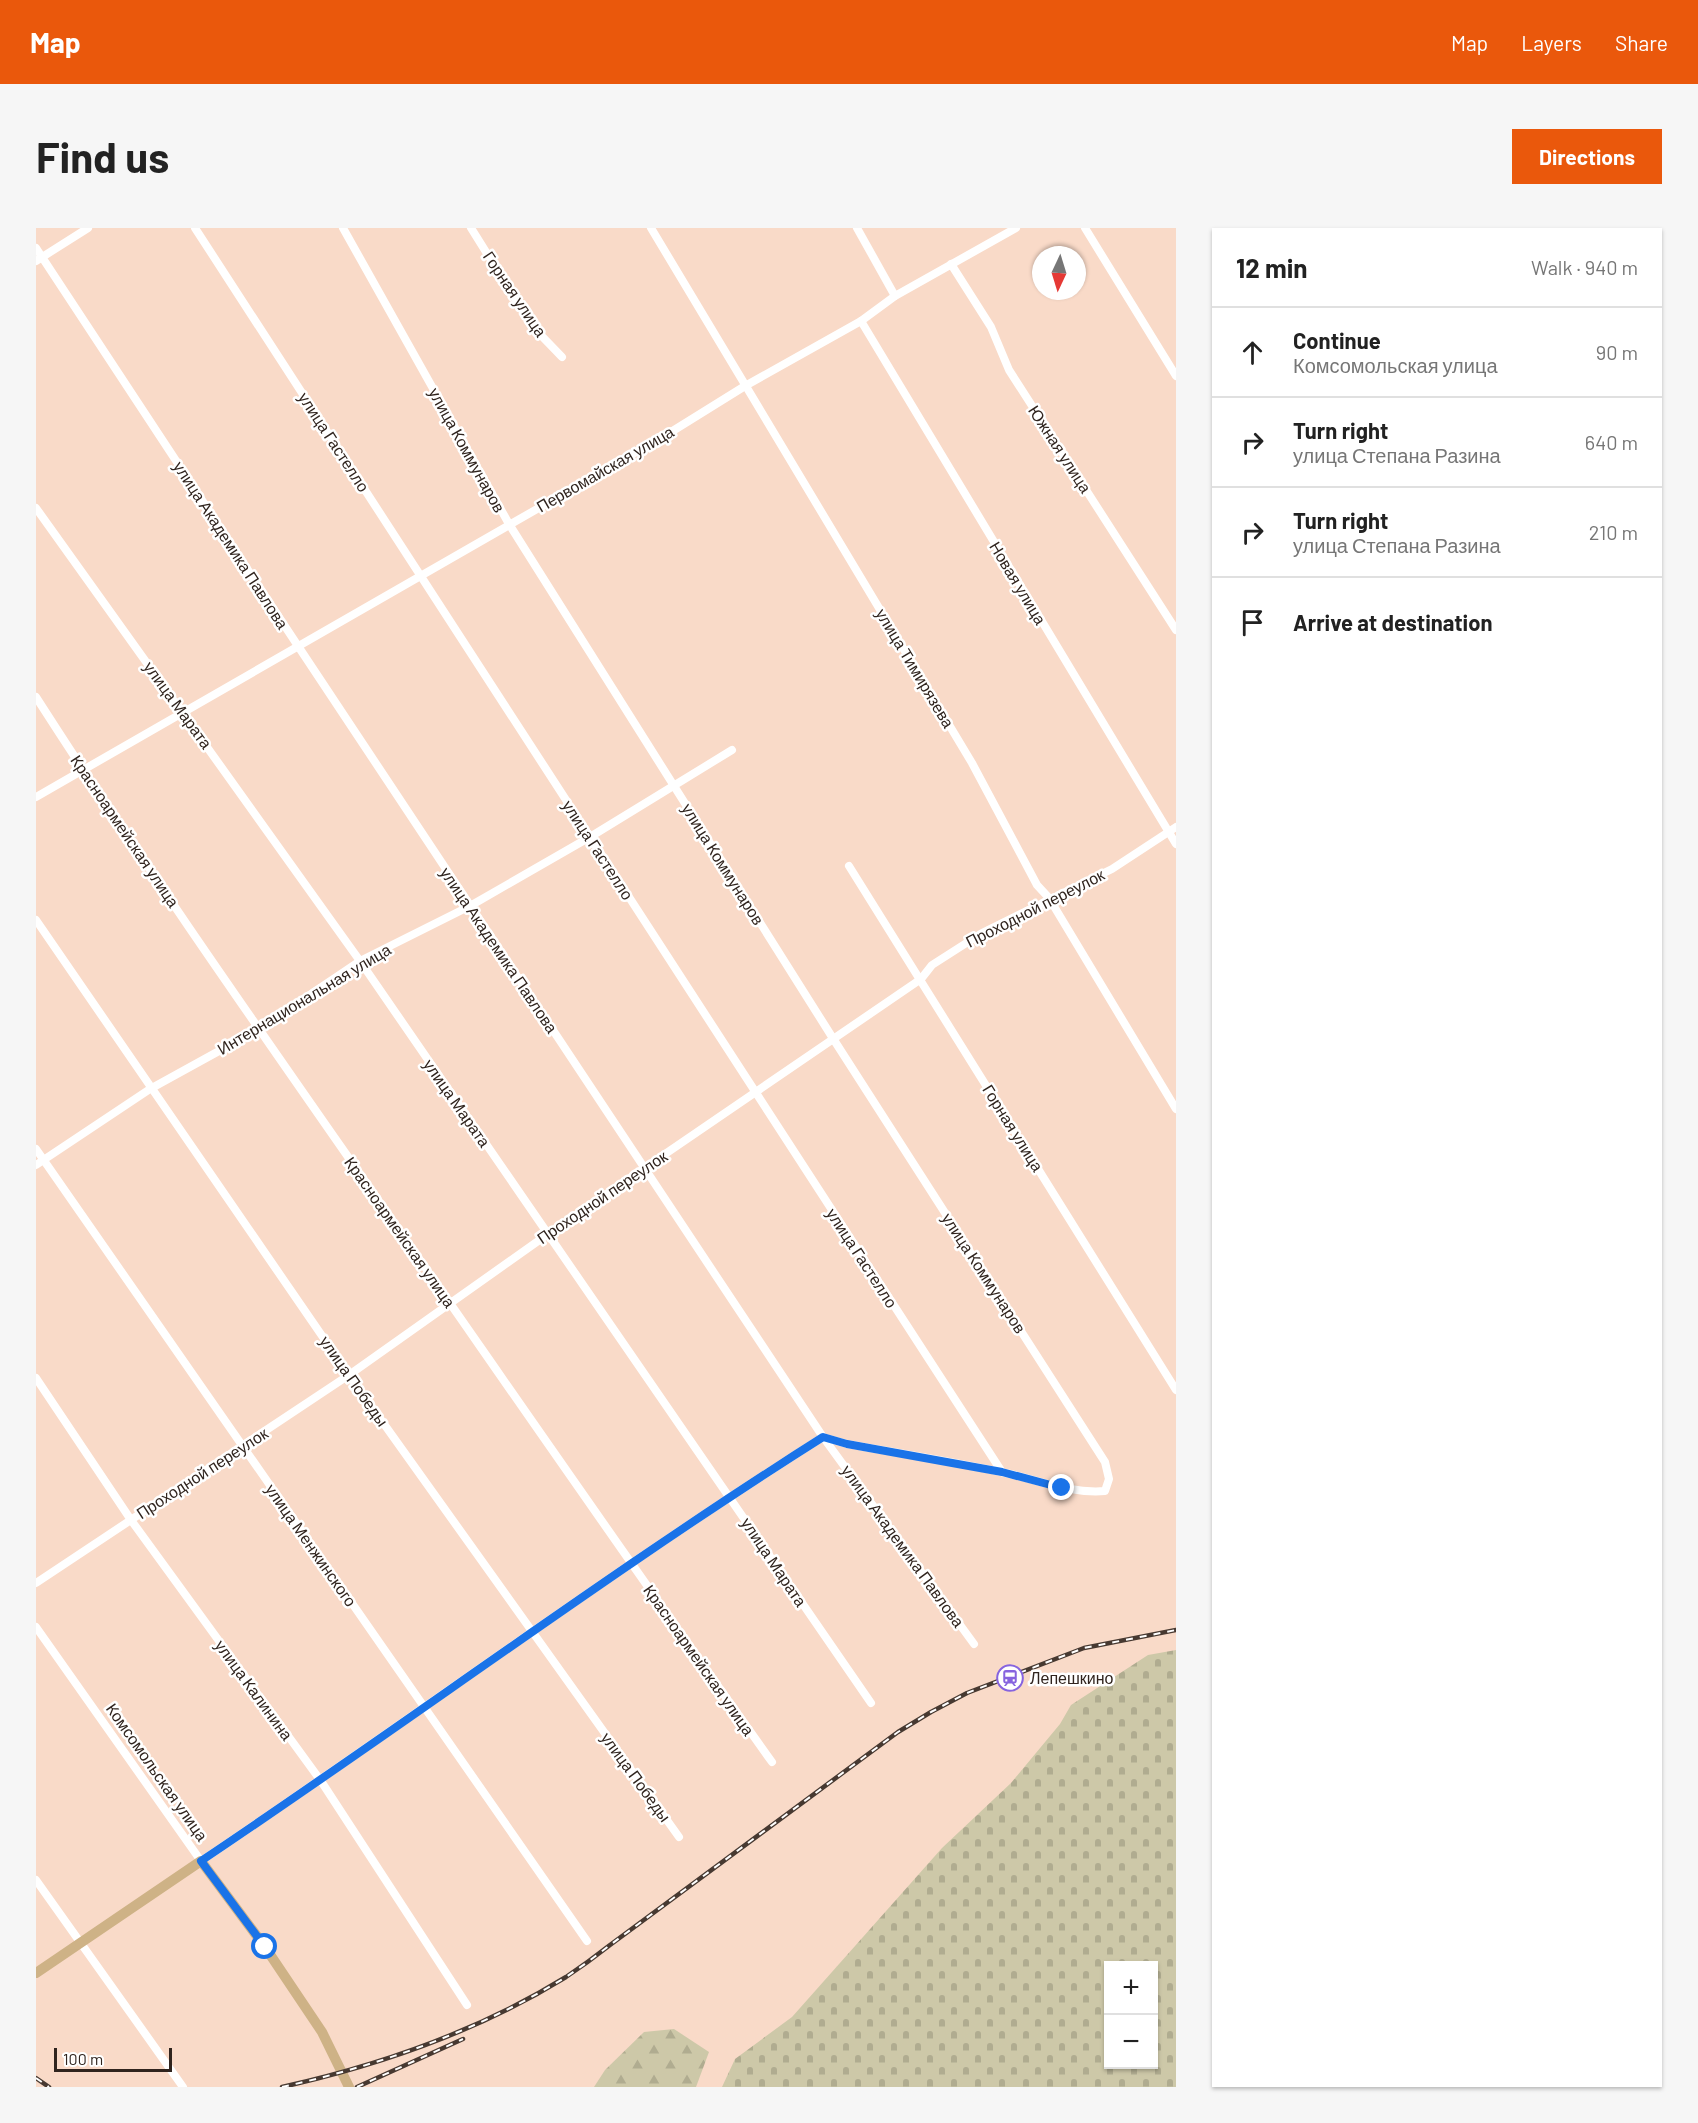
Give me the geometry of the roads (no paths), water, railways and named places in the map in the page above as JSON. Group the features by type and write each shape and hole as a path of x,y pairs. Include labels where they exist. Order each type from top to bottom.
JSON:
{"main road":[{"path":"36,1973 201,1861"},
{"name":"Комсомольская улица","path":"201,1861 265,1947 322,2032 349,2087"}],"street":[{"path":"39,259 88,228"},
{"name":"улица Гастелло","path":"195,228 590,837 753,1094 1002,1472"},
{"name":"улица Коммунаров","path":"343,228 509,524 834,1040 1105,1462 1110,1479 1105,1491 1094,1492 1062,1488 1002,1472"},
{"name":"Горная улица","path":"471,228 533,327 562,357"},
{"name":"улица Тимирязева","path":"651,228 972,763 1037,885 1049,898 1176,1109"},
{"path":"857,228 895,296"},
{"name":"Первомайская улица","path":"36,797 671,432 745,386 861,321 895,296 1016,228"},
{"path":"1085,228 1176,375"},
{"name":"улица Академика Павлова","path":"36,248 39,259 823,1437 974,1644"},
{"name":"Южная улица","path":"951,264 991,327 1009,370 1176,630"},
{"name":"Новая улица","path":"861,321 1172,829 1176,844"},
{"name":"улица Марата","path":"36,508 360,962 871,1703"},
{"name":"Красноармейская улица","path":"36,697 83,771 259,1029 631,1564 772,1762"},
{"name":"Интернациональная улица","path":"40,1163 150,1089 259,1029 360,962 470,906 590,837 732,750"},
{"name":"Проходной переулок","path":"36,1583 349,1375 449,1302 921,979 932,965 982,933 1049,898 1112,869 1172,829"},
{"name":"Горная улица","path":"849,866 1176,1390"},
{"name":"улица Победы","path":"36,920 150,1089 349,1375 679,1837"},
{"name":"улица Менжинского","path":"36,1149 40,1163 243,1446 587,1941"},
{"name":"улица Калинина","path":"36,1378 130,1520 321,1781 467,2005"},
{"path":"201,1861 321,1781 532,1631 730,1496 823,1437 847,1444 1002,1472"},
{"name":"Комсомольская улица","path":"36,1627 201,1861"},
{"path":"36,1880 79,1944 183,2087"}],"railway":[{"path":"282,2087 356,2068 429,2044 533,1996 566,1977 898,1732 967,1693 1084,1648 1176,1630"},
{"path":"357,2087 463,2039"},
{"path":"36,2078 49,2087"}],"place":[{"name":"Лепешкино","path":"1010,1678"}]}
